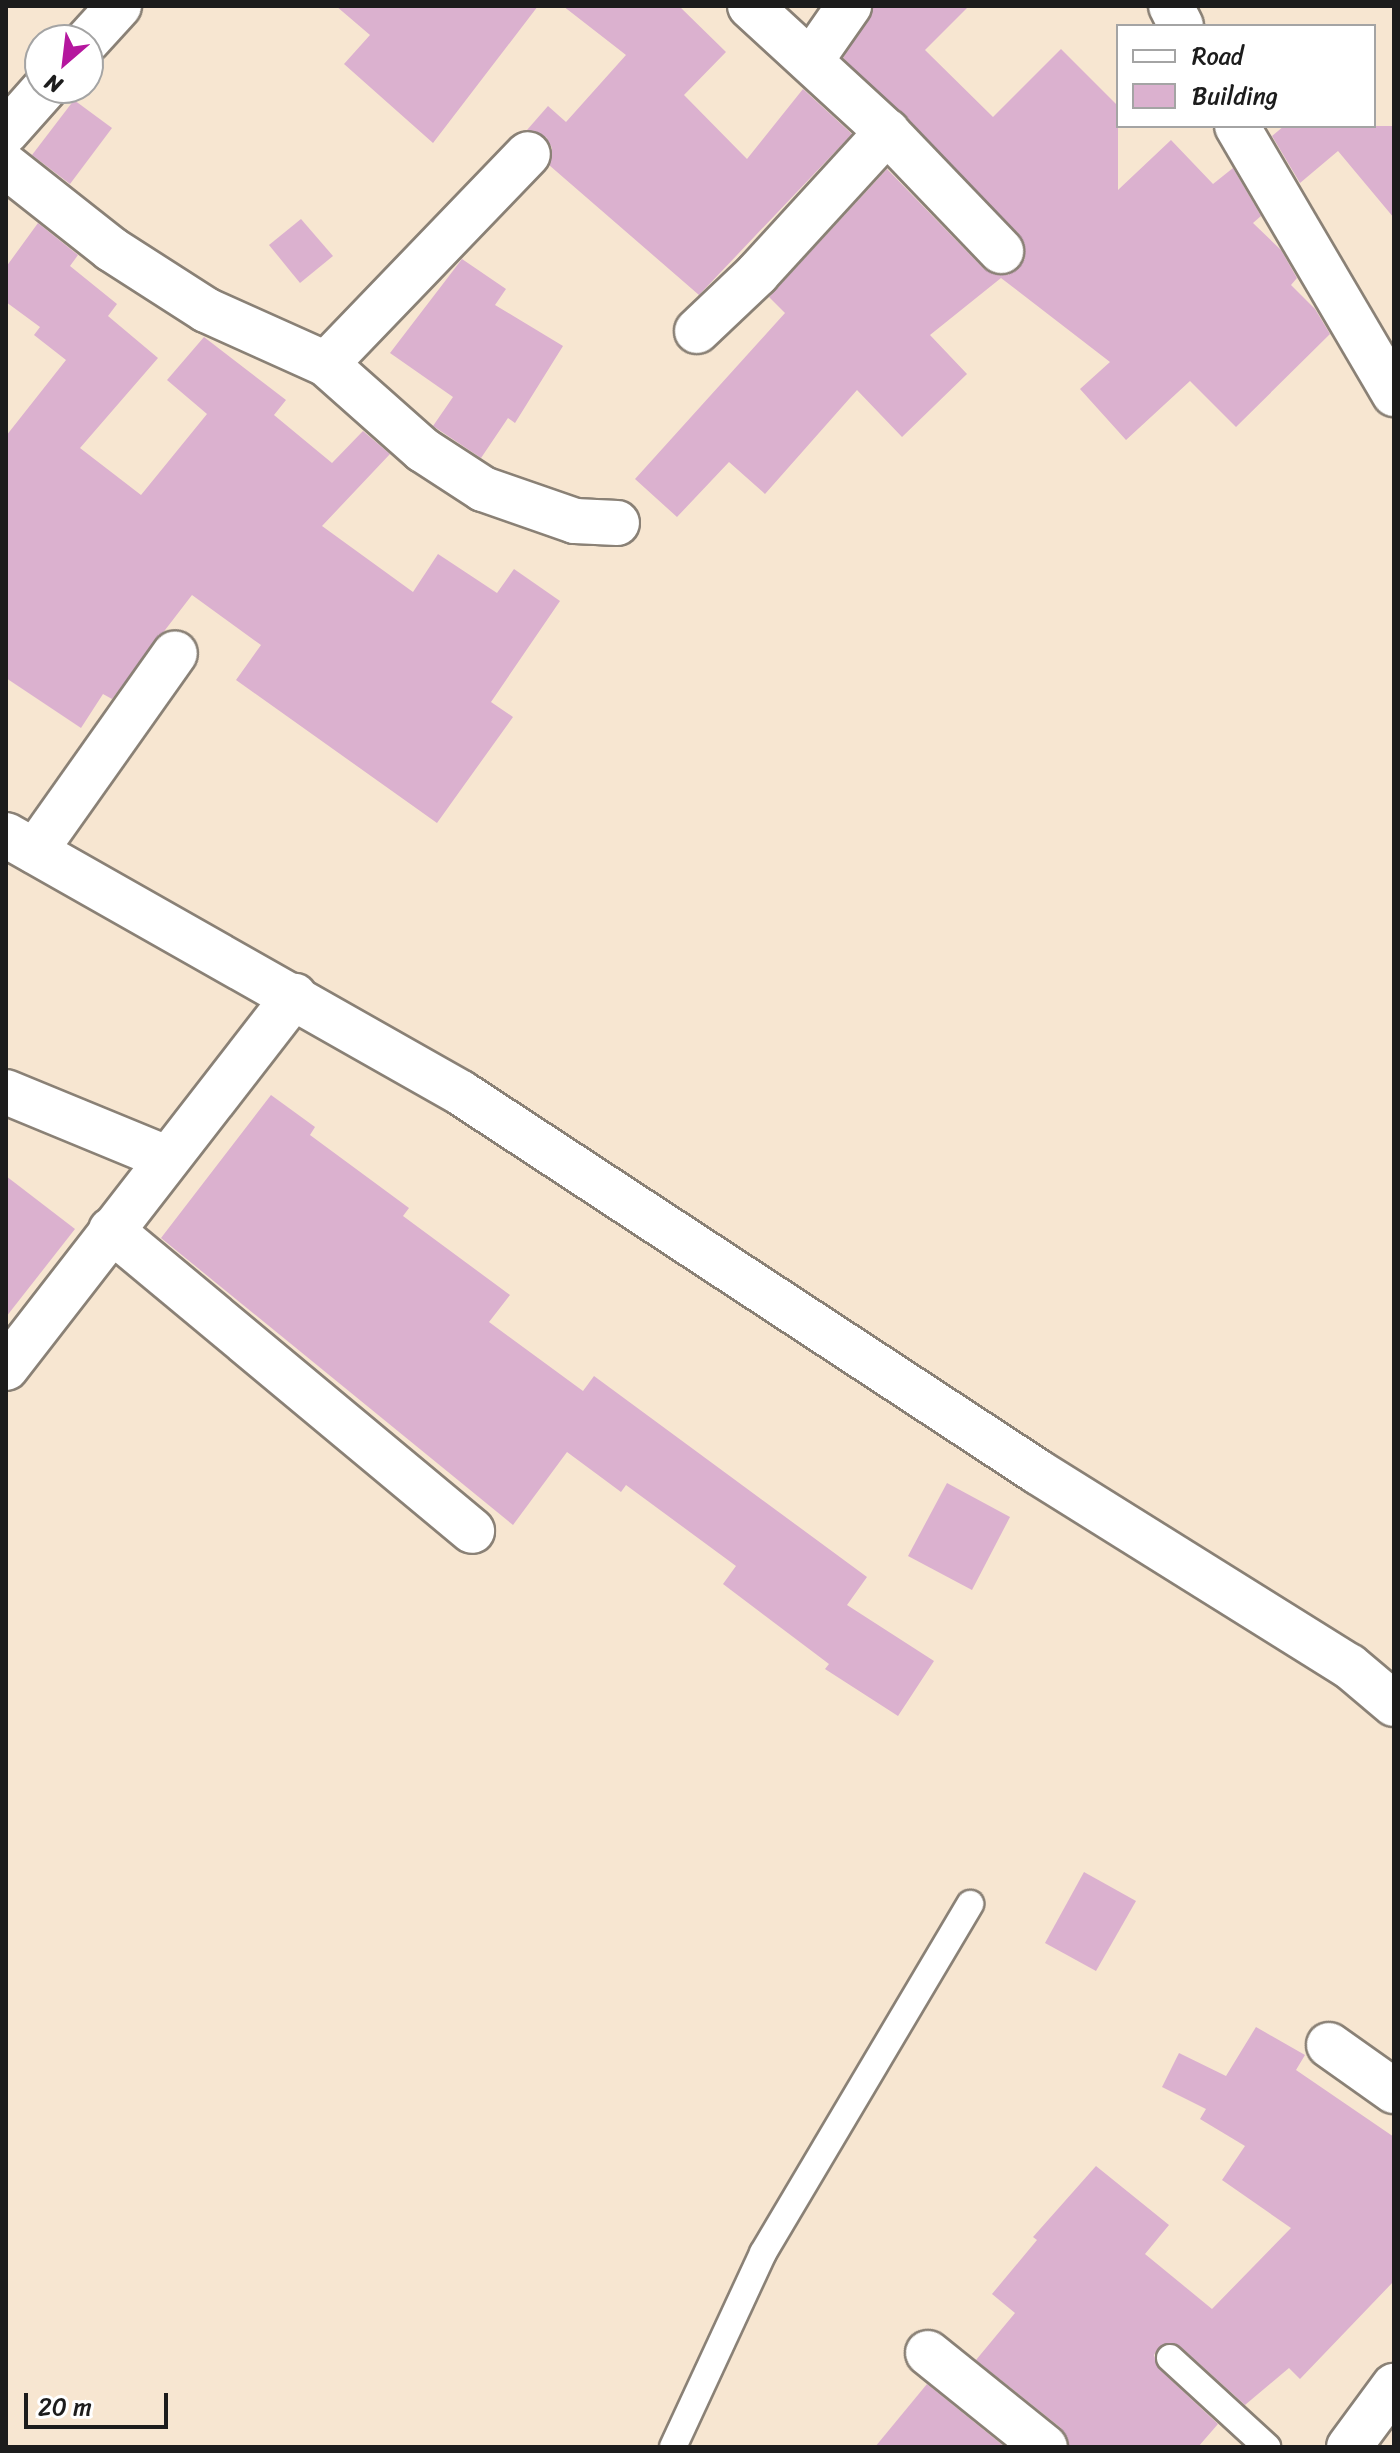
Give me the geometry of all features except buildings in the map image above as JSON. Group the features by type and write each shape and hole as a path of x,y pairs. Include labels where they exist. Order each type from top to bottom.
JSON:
{"street":[{"path":"103,24 119,6"},
{"path":"750,6 812,59 887,132 1001,251"},
{"path":"812,59 849,6"},
{"path":"1171,6 1180,24"},
{"path":"6,132 31,104"},
{"path":"1238,128 1394,394"},
{"path":"697,331 757,274 887,132"},
{"path":"326,364 528,154"},
{"path":"6,166 111,249 206,310 326,364 423,450 483,489 575,521 617,523"},
{"path":"175,653 21,843 461,1093 1038,1472 1349,1666 1394,1704"},
{"path":"6,1368 166,1158 295,996"},
{"path":"6,1092 166,1158"},
{"path":"111,1230 472,1531"},
{"path":"1329,2045 1394,2091"},
{"path":"928,2353 1045,2447"},
{"path":"1349,2447 1394,2386"}],"lane":[{"path":"673,2447 763,2253 970,1904"},
{"path":"1170,2358 1267,2447"}]}
